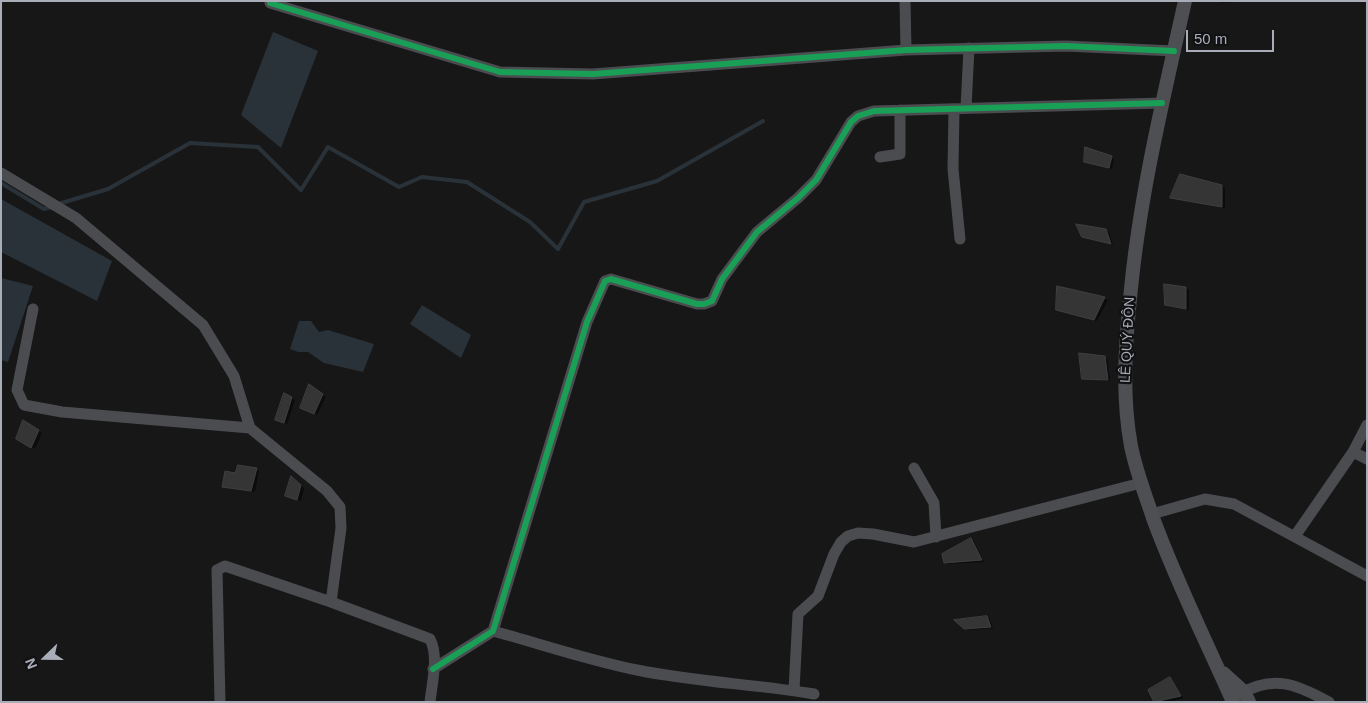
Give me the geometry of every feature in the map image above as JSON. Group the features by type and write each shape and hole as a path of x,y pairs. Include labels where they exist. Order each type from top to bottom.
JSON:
{"main road":[{"name":"LÊ QUÝ ĐÔN","path":"1185,1 1144,187 1133,267 1125,360 1127,416 1131,447 1141,483 1167,554 1216,668 1237,699"}],"street":[{"path":"905,1 906,50"},
{"path":"270,3 500,72 593,74 906,50 970,48 1066,46 1174,51"},
{"path":"960,239 953,169 970,48"},
{"path":"433,669 493,630 587,322 605,281 611,279 697,304 712,301 722,279 757,232 798,198 816,180 851,122 858,116 874,111 1162,103"},
{"path":"880,156 900,154 900,110"},
{"path":"1,173 76,218 203,325 234,376 250,428 327,491 340,507 341,528 331,602"},
{"path":"33,309 17,390 24,406 62,412 250,428"},
{"path":"1295,536 1353,452 1367,425"},
{"path":"1353,452 1367,459"},
{"path":"914,468 934,503 936,537"},
{"path":"794,690 798,614 818,596 840,542 848,536 858,533 914,542 1141,483"},
{"path":"1152,514 1205,500 1234,504 1367,576"},
{"path":"220,702 217,570 226,566 424,635 433,645 430,702"},
{"path":"493,630 555,650 637,670 729,684 794,690 814,694"},
{"path":"1237,699 1281,682 1302,687 1329,702"}],"shaded area":[{"path":"273,32 318,51 281,148 241,115"},
{"path":"1,199 112,261 97,301 1,252"},
{"path":"1,278 33,286 8,362 1,360"},
{"path":"422,305 471,335 461,358 410,324"},
{"path":"299,321 311,321 319,332 328,330 374,344 363,372 324,363 308,352 298,352 290,349"}],"building":[{"path":"1085,147 1112,156 1109,168 1084,162"},
{"path":"1180,174 1222,185 1222,207 1170,198"},
{"path":"1076,224 1106,229 1111,244 1082,237"},
{"path":"1164,284 1186,287 1186,309 1165,305"},
{"path":"1057,286 1105,297 1094,320 1056,310"},
{"path":"1079,353 1105,356 1108,380 1082,379"},
{"path":"309,384 323,394 314,414 300,408"},
{"path":"284,393 292,397 284,423 275,420"},
{"path":"23,420 39,430 31,448 16,439"},
{"path":"238,465 257,468 251,491 222,487 225,471 235,473"},
{"path":"291,476 301,485 297,500 285,496"},
{"path":"971,538 982,560 944,563 942,554"},
{"path":"987,616 991,627 964,629 954,620"},
{"path":"1170,677 1181,696 1154,702 1148,690"}],"waterway":[{"path":"58,204 108,189 190,143 258,147 301,190 328,147 399,187 422,177 467,182 530,222 558,249 584,202 657,181 763,121"},
{"path":"1,183 44,209 52,207"}],"cycle path":[{"path":"270,3 500,72 593,74 906,50 1066,46 1174,51"},
{"path":"433,669 493,631 587,322 605,281 611,279 697,304 712,301 722,279 757,232 798,198 816,180 851,122 858,116 874,111 1162,103"}]}
